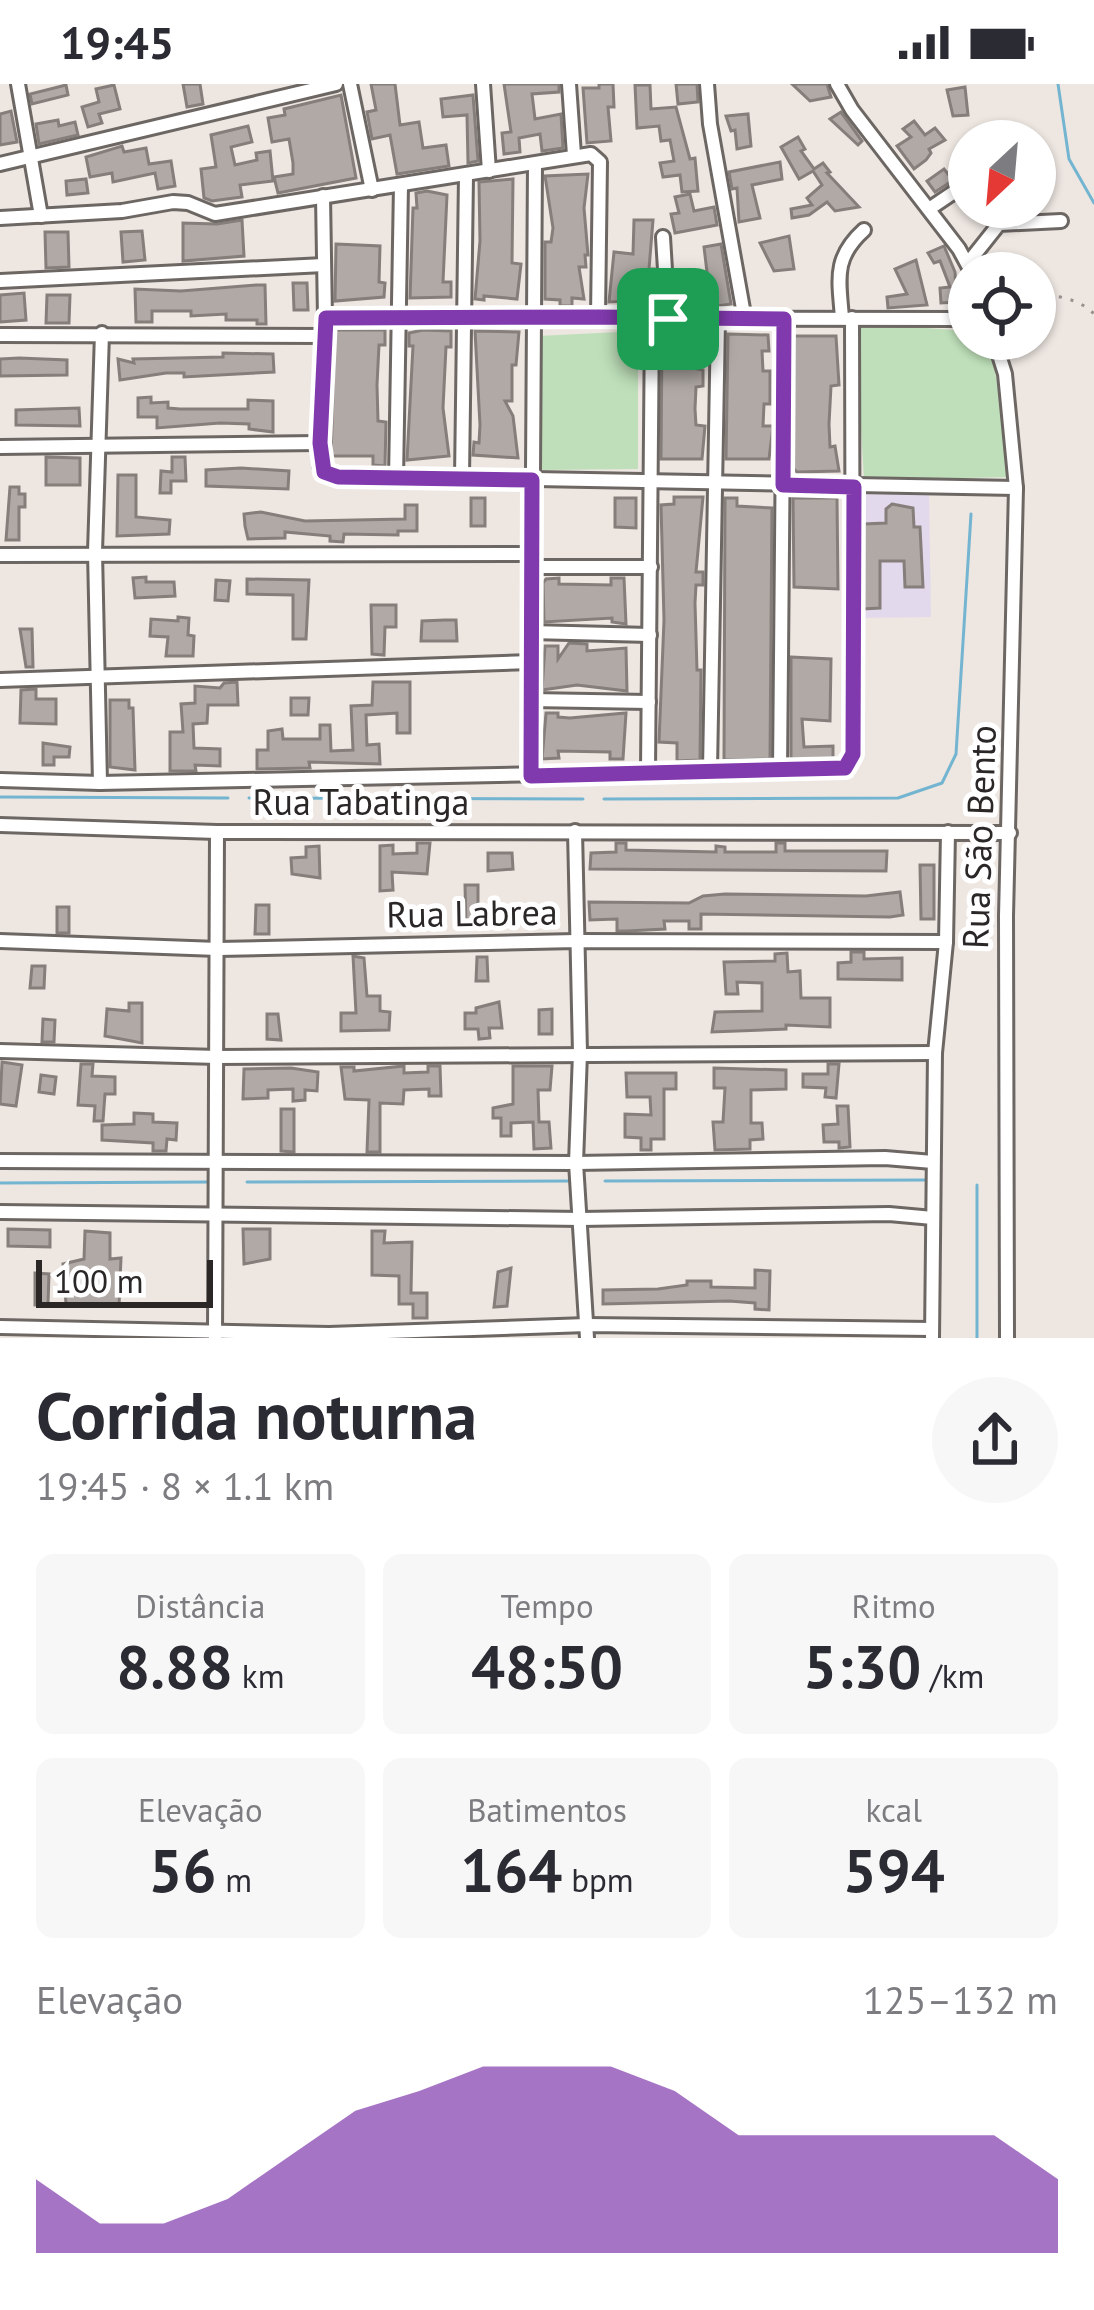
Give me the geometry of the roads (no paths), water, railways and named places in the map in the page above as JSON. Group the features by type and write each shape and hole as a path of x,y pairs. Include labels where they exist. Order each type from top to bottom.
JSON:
{"street":[{"path":"19,84 41,216"},
{"path":"0,164 336,84"},
{"path":"350,84 372,190"},
{"path":"483,84 489,171"},
{"path":"569,84 574,155"},
{"path":"707,84 745,320"},
{"path":"837,84 959,252"},
{"path":"0,218 122,211 173,202 215,214 591,154 600,162 598,317"},
{"path":"531,776 535,164"},
{"path":"462,478 466,175"},
{"path":"396,478 401,185"},
{"path":"323,196 326,318 320,443 324,472 338,477 1016,488"},
{"path":"929,209 948,196"},
{"path":"981,252 999,224 1061,221"},
{"path":"0,780 845,768 853,754 854,487 847,318 839,274 842,256 864,230"},
{"path":"648,771 663,237"},
{"path":"0,281 324,265"},
{"path":"326,318 948,319"},
{"path":"780,771 784,319"},
{"path":"710,770 718,320"},
{"path":"100,782 95,552 102,334"},
{"path":"0,335 324,336"},
{"name":"Rua São Bento","path":"1001,360 1016,488 1006,916 1007,1338"},
{"path":"0,447 320,443"},
{"path":"0,555 95,552 532,560 651,567"},
{"path":"531,632 650,635"},
{"path":"0,680 531,662"},
{"path":"531,700 649,702"},
{"name":"Rua Tabatinga","path":"0,825 217,832 1010,833"},
{"path":"575,831 580,1053 576,1163 587,1331"},
{"path":"215,1335 217,832"},
{"path":"0,1327 215,1335 932,1334 935,1053 946,942 948,832"},
{"name":"Rua Labrea","path":"0,941 218,949 576,941 946,942"},
{"path":"0,1051 218,1057 935,1053"},
{"path":"0,1161 576,1163 885,1158 933,1162"},
{"path":"0,1212 581,1219 889,1214 933,1218"}],"waterway":[{"path":"1058,84 1069,159 1094,203"},
{"path":"604,799 898,798 942,783 956,754 971,514"},
{"path":"0,797 228,798"},
{"path":"249,798 583,799"},
{"path":"605,1181 928,1180"},
{"path":"247,1182 570,1181"},
{"path":"0,1183 212,1182"},
{"path":"977,1185 977,1338"}]}
